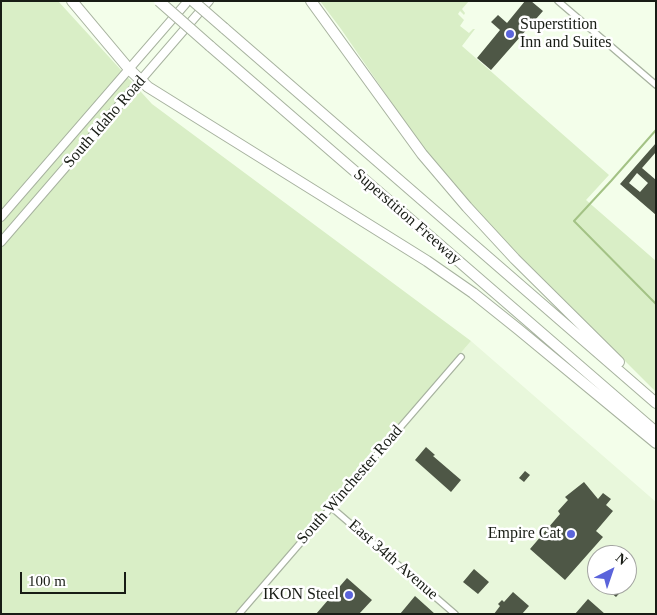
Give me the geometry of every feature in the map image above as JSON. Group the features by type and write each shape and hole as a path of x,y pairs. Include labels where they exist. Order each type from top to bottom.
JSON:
{"highway":[{"path":"72,1 129,69 148,87 427,261 473,293 656,443"},
{"name":"Superstition Freeway","path":"159,1 656,432"},
{"name":"Superstition Freeway","path":"193,1 656,402"},
{"path":"311,1 422,154 467,207 656,402"}],"main road":[{"name":"South Idaho Road","path":"1,217 188,1"},
{"name":"South Idaho Road","path":"1,242 209,1"}],"street":[{"path":"558,1 656,86"},
{"name":"South Winchester Road","path":"239,614 461,357"},
{"name":"East 34th Avenue","path":"331,507 455,614"}],"shaded area":[{"path":"1,1 58,1 152,104 471,341 237,614 1,614"},
{"path":"320,1 469,1 462,9 465,13 464,15 460,11 458,14 464,20 460,26 469,33 475,29 462,46 609,175 586,200 656,261 656,392 489,225 454,186 425,151"},
{"path":"471,341 656,502 656,614 239,614"}],"building":[{"name":"Superstition Inn and Suites","path":"525,1 531,1 543,11 491,70 477,58 500,30 491,22 498,15 507,23"},
{"path":"656,143 656,152 642,168 656,180 656,215 620,184","holes":["637,173 648,183 640,192 629,183"]},
{"path":"426,447 435,455 433,456 461,480 451,492 415,460"},
{"path":"525,471 530,475 524,482 519,478"},
{"name":"Empire Cat","path":"584,482 598,499 603,493 611,499 606,505 613,511 596,531 603,537 596,545 587,545 587,555 565,580 530,549 560,514 558,511 568,500 565,497"},
{"path":"474,569 489,582 478,594 463,582"},
{"name":"IKON Steel","path":"347,578 372,600 359,614 316,614"},
{"path":"513,592 529,606 522,614 494,614 500,606 498,604 502,600 504,602"},
{"path":"415,596 435,614 400,614"},
{"path":"588,599 605,614 575,614"}],"waterway":[{"path":"656,130 574,221 656,304"}],"place":[{"name":"Superstition Inn and Suites","path":"510,34"},
{"name":"Empire Cat","path":"571,534"},
{"name":"IKON Steel","path":"349,595"}]}
